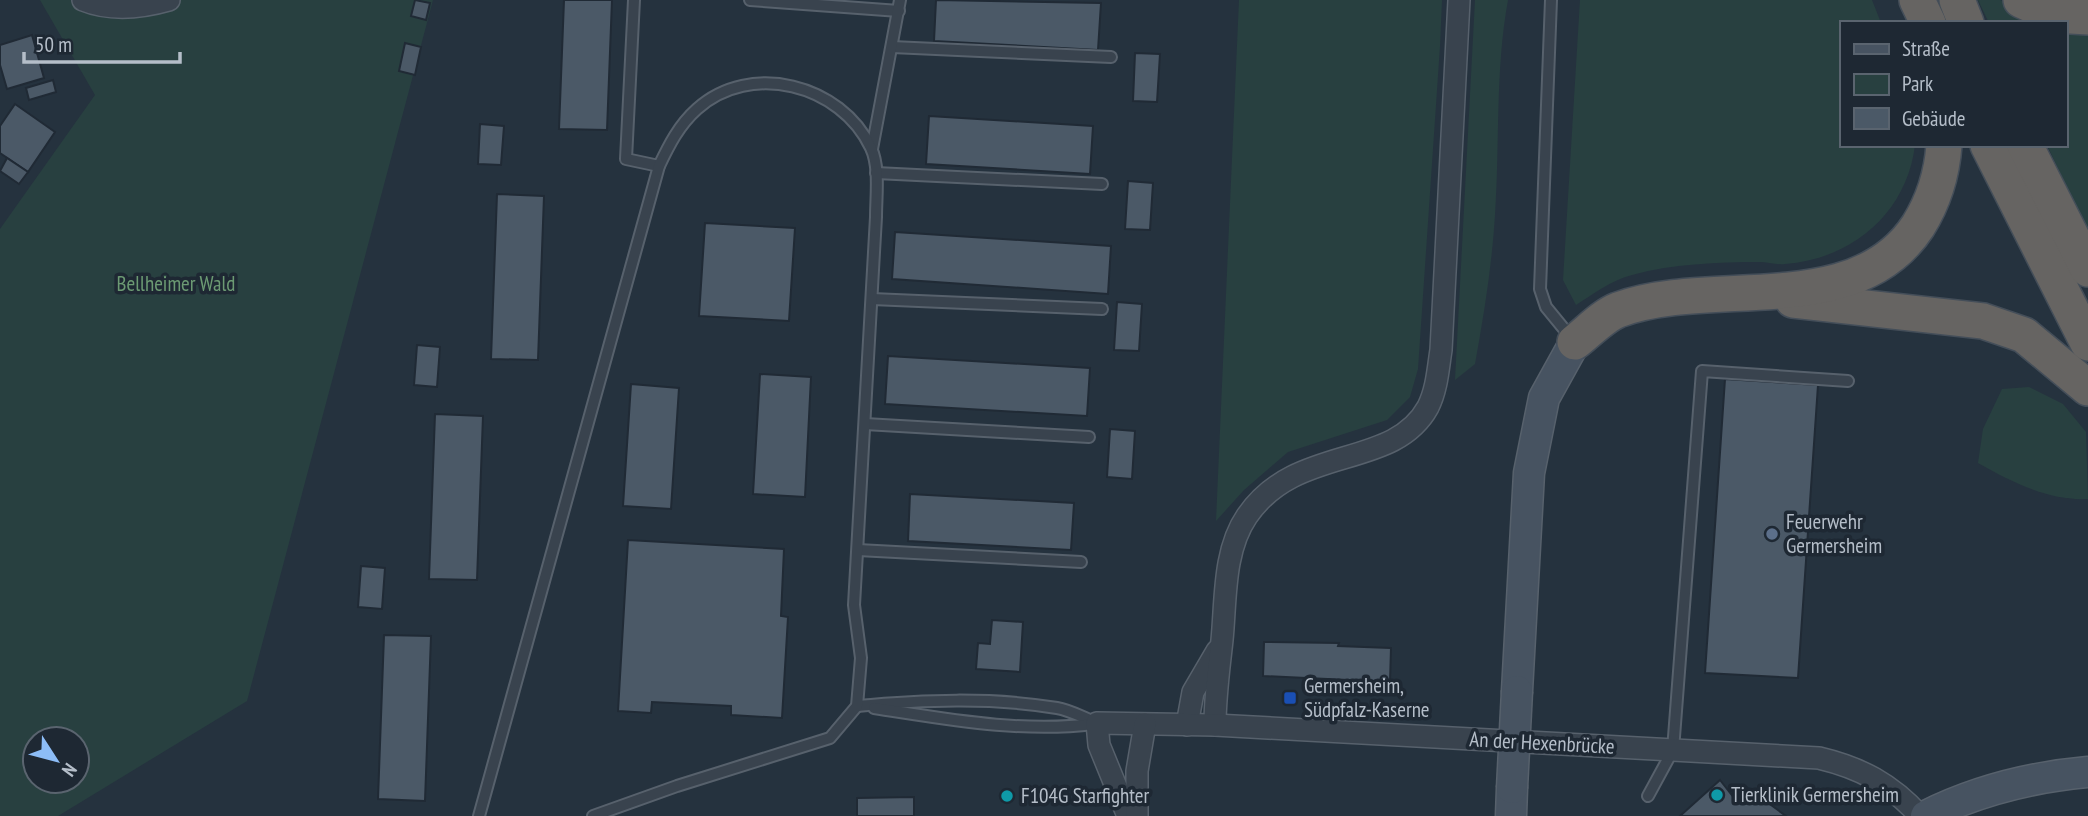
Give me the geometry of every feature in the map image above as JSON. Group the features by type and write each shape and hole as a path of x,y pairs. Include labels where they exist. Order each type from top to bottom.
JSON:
{"highway":[{"path":"1917,0 1924,21"},
{"path":"1957,0 1965,21"},
{"path":"2021,0 2054,15 2088,17"},
{"path":"1575,342 1617,311 1694,295 1751,293 1842,281 1879,265 1909,239 1930,208 1943,161 1944,147"},
{"path":"1989,147 2088,343"},
{"path":"2026,147 2088,269"},
{"path":"1751,293 1841,307 1983,321 2024,335 2088,388"}],"main road":[{"path":"1511,802 1529,473 1544,398 1575,342"},
{"path":"1926,816 1965,797 2063,774 2088,772"}],"street":[{"path":"83,0 108,7 126,8 167,1"},
{"path":"1215,725 1229,561 1245,519 1260,499 1280,482 1305,468 1391,443 1416,424 1435,387 1441,350 1459,0"},
{"path":"1186,725 1193,692 1222,643"},
{"path":"1097,723 1099,745 1128,816"},
{"name":"An der Hexenbrücke","path":"1097,723 1215,725 1819,758 1854,766 1903,797 1920,816"},
{"path":"1137,816 1137,771 1145,724"}],"lane":[{"path":"634,0 626,159 659,166"},
{"path":"593,816 677,786 830,738 857,706 861,658 854,605 872,299 876,173 872,149 899,6 750,0"},
{"path":"1550,0 1540,289 1546,307 1575,342"},
{"path":"892,47 1111,57"},
{"path":"479,816 659,166 676,132 698,108 722,92 752,83 785,83 814,92 857,128 872,149"},
{"path":"876,173 1102,184"},
{"path":"872,299 1102,309"},
{"path":"1648,796 1673,750 1702,371 1847,381"},
{"path":"865,424 1089,437"},
{"path":"858,550 1081,562"},
{"path":"857,706 919,700 989,703 1059,708 1097,723"},
{"path":"857,706 998,726 1058,728 1097,723"}],"green space":[{"name":"Bellheimer Wald","path":"40,0 433,0 247,701 58,816 0,816 0,229 95,95"},
{"path":"1239,0 1442,0 1418,369 1410,397 1387,420 1288,452 1244,490 1216,521"},
{"path":"1475,0 1508,0 1499,80 1495,215 1487,290 1475,364 1455,380"},
{"path":"1580,0 1872,0 1880,21 1840,21 1840,147 1915,147 1910,169 1901,191 1888,211 1872,228 1833,253 1810,260 1785,264 1711,263 1647,271 1617,280 1576,305 1563,280"},
{"path":"1978,0 2000,0 2052,21 1988,21"},
{"path":"2067,24 2088,27 2088,233 2048,147 2067,147"},
{"path":"2029,387 2063,404 2086,432 2088,499 2045,493 2017,483 1978,463 1983,429 2002,389"}],"building":[{"path":"415,0 430,3 426,20 411,16"},
{"path":"564,0 612,0 607,130 559,129"},
{"path":"936,0 1101,3 1098,50 934,41"},
{"path":"32,35 44,78 7,89 0,65 0,45"},
{"path":"405,43 421,47 415,75 399,71"},
{"path":"1135,53 1160,54 1157,102 1133,101"},
{"path":"53,80 56,92 29,100 26,88"},
{"path":"15,104 55,132 28,172 0,153 0,126"},
{"path":"929,116 1093,126 1090,174 926,164"},
{"path":"480,124 504,126 501,165 478,164"},
{"path":"7,158 28,172 19,184 0,171"},
{"path":"1128,181 1153,183 1150,230 1125,229"},
{"path":"497,194 544,196 538,360 491,359"},
{"path":"705,223 795,228 789,321 699,316"},
{"path":"895,232 1111,246 1108,294 892,279"},
{"path":"1117,302 1142,304 1139,351 1114,350"},
{"path":"417,345 440,347 437,387 414,385"},
{"path":"888,356 1090,368 1087,416 885,404"},
{"path":"760,374 811,377 805,497 753,494"},
{"path":"1725,379 1818,385 1798,678 1705,673"},
{"path":"631,384 679,388 671,509 623,506"},
{"path":"435,414 483,416 477,580 429,579"},
{"path":"1110,429 1135,431 1132,479 1107,477"},
{"path":"910,494 1074,503 1071,550 908,541"},
{"path":"628,540 784,549 781,616 788,617 782,718 731,715 731,706 652,702 651,713 618,711"},
{"path":"361,566 385,568 382,609 358,607"},
{"path":"992,620 1023,622 1020,672 976,669 978,643 990,644"},
{"path":"384,635 431,636 425,801 378,799"},
{"path":"1264,642 1339,643 1338,646 1391,648 1390,682 1263,676"},
{"name":"Tierklinik Germersheim","path":"1720,780 1735,799 1745,786 1786,816 1680,816"},
{"path":"914,797 914,816 857,816 857,798"}],"place":[{"name":"Feuerwehr Germersheim","path":"1772,534"},
{"name":"Germersheim, Südpfalz-Kaserne","path":"1290,698"},
{"name":"Tierklinik Germersheim","path":"1717,795"},
{"name":"F104G Starfighter","path":"1007,796"}]}
